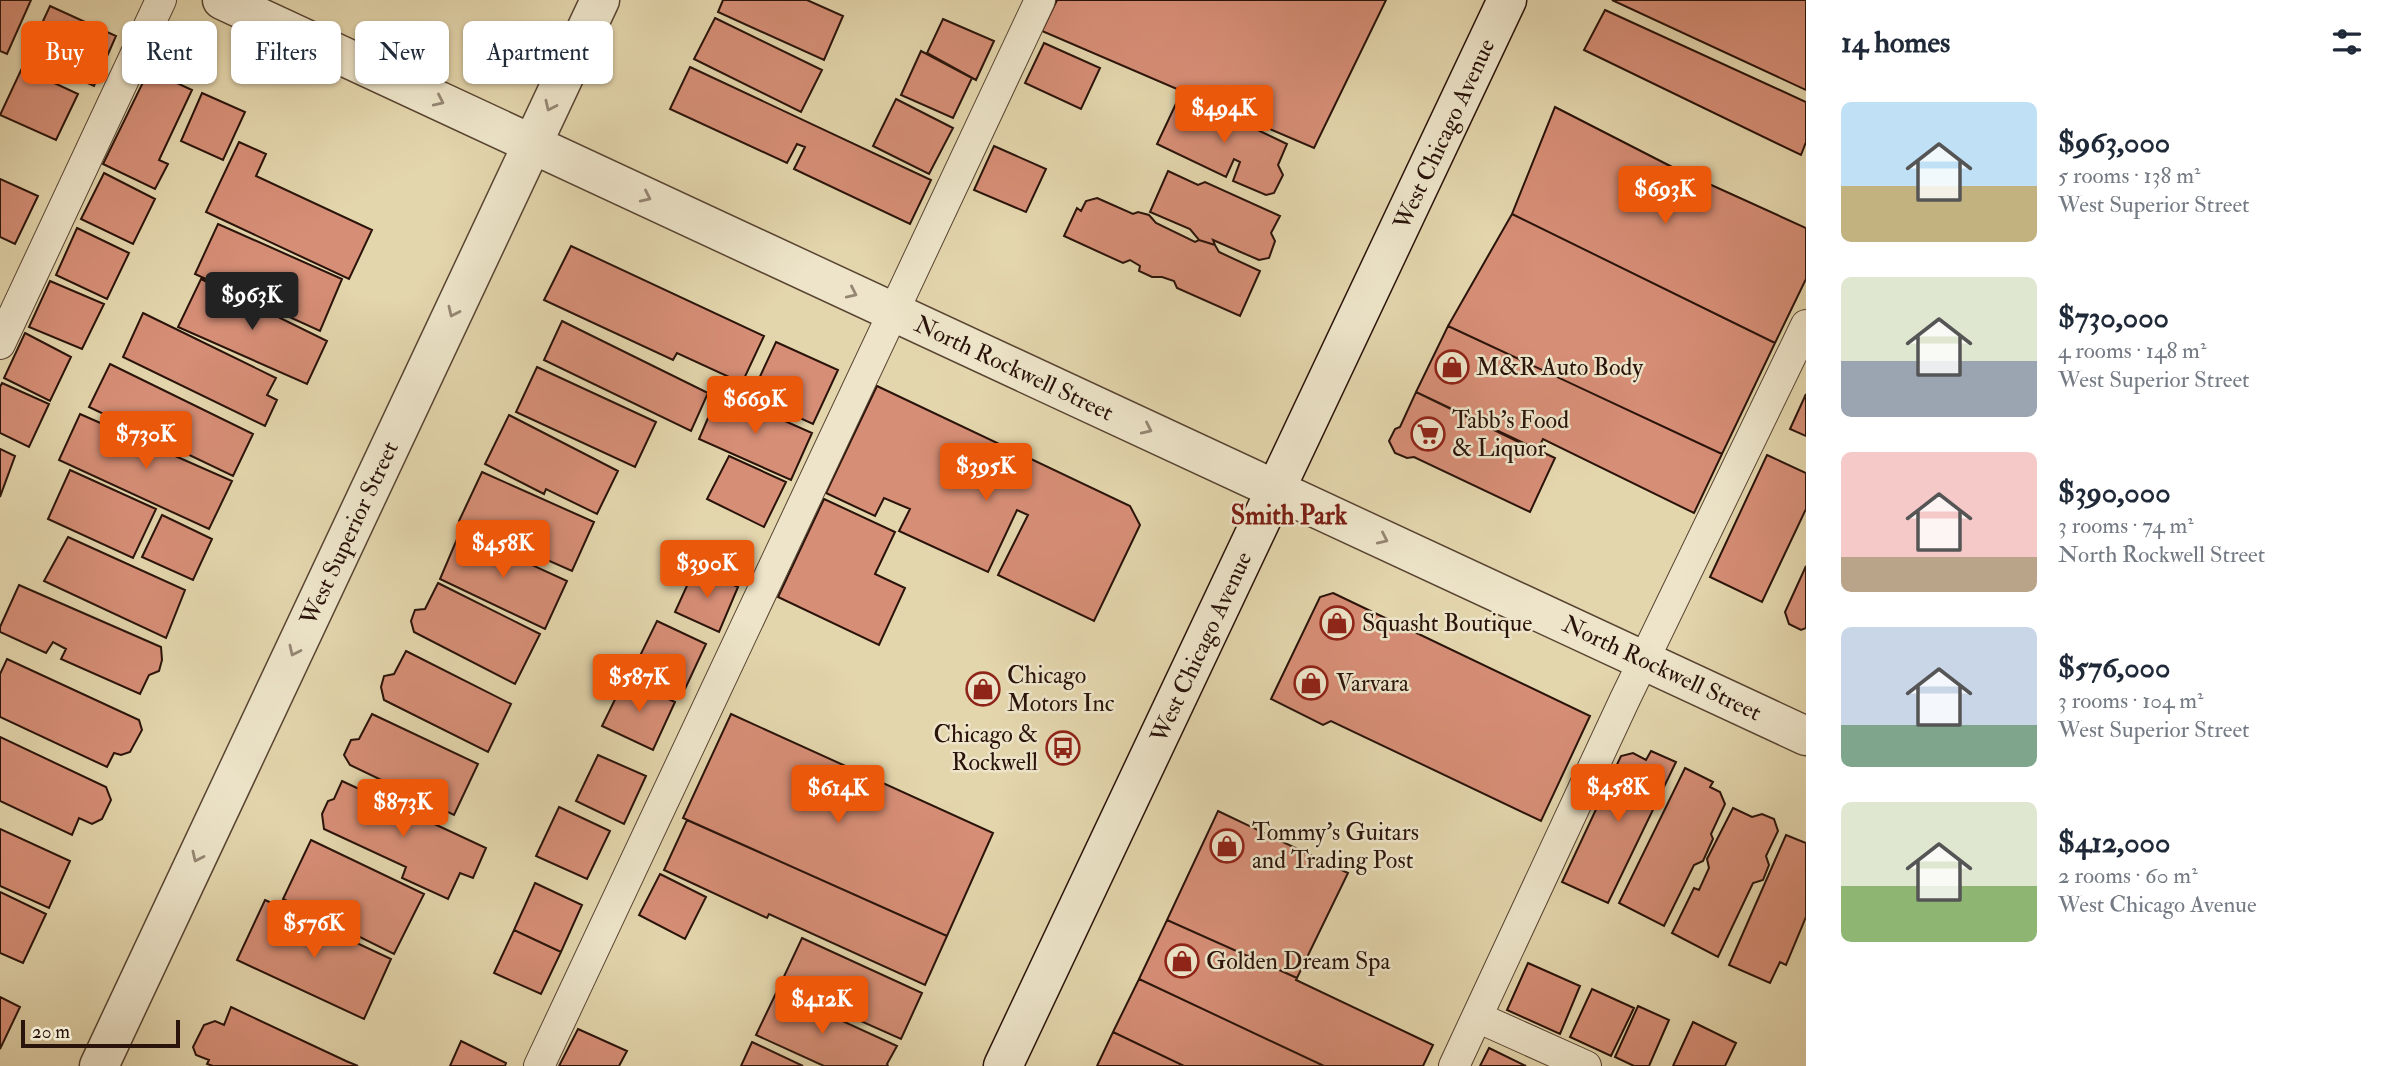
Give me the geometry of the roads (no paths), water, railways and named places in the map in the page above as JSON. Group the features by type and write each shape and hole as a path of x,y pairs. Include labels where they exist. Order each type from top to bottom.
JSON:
{"street":[{"name":"North Rockwell Street","path":"222,0 1806,736"},
{"name":"West Superior Street","path":"99,1066 600,0"},
{"name":"West Chicago Avenue","path":"1003,1066 1507,0"}],"lane":[{"path":"0,344 161,0"},
{"path":"540,1066 1040,0"},
{"path":"1454,1066 1806,325"},
{"path":"1477,1017 1586,1066"}],"place":[{"name":"M&R Auto Body","path":"1452,367"},
{"name":"Tabb's Food & Liquor","path":"1428,434"},
{"name":"Squasht Boutique","path":"1337,623"},
{"name":"Varvara","path":"1311,683"},
{"name":"Chicago Motors Inc","path":"983,689"},
{"name":"Chicago & Rockwell","path":"1063,748"},
{"name":"Tommy's Guitars and Trading Post","path":"1227,846"},
{"name":"Golden Dream Spa","path":"1182,961"}],"district":[{"name":"Smith Park","path":"1289,515"}]}
